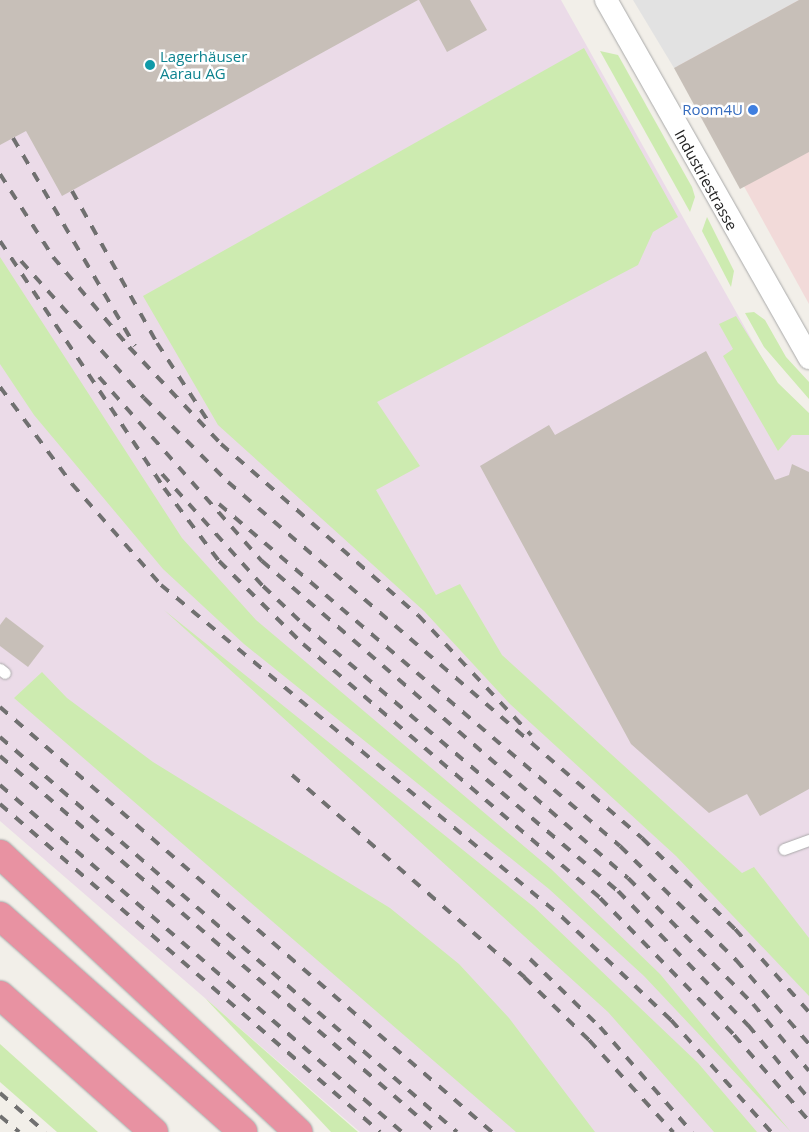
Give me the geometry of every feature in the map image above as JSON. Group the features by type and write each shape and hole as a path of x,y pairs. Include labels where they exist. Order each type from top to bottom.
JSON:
{"highway":[{"path":"0,854 298,1132"},
{"path":"0,916 243,1132"},
{"path":"0,995 154,1132"}],"street":[{"name":"Industriestrasse","path":"606,0 809,358"}],"lane":[{"path":"784,849 809,840"}],"shaded area":[{"path":"0,0 561,0 776,383 809,414 809,1132 360,1132 0,821"},
{"path":"633,0 799,0 674,68"},
{"name":"Room4U","path":"641,0 809,0 809,304"}],"green space":[{"path":"584,48 678,217 653,232 638,265 377,402 420,466 376,490 436,595 460,584 502,655 742,873 754,867 809,938 809,996 676,856 510,704 424,611 218,425 143,296"},
{"path":"600,51 618,55 692,187 695,197 690,212"},
{"path":"707,217 734,271 731,287 702,231"},
{"path":"0,257 182,538 256,620 551,869 660,974 791,1132 644,976 549,889 244,644 163,569 34,415 0,364"},
{"path":"754,312 765,320 786,357 809,382 809,399 764,347 745,313"},
{"path":"736,316 778,383 809,413 809,435 792,435 778,451 723,356 733,349 719,324"},
{"path":"164,610 534,907 698,1063 757,1132 714,1132 608,1012"},
{"path":"42,672 67,698 153,762 390,908 459,964 509,1018 595,1132 516,1132 14,698"},
{"path":"205,998 358,1132 331,1132"},
{"path":"0,1044 98,1132 57,1132 0,1082"}],"building":[{"name":"Lagerhäuser Aarau AG","path":"0,0 418,0 62,196 26,131 0,145"},
{"path":"419,0 470,0 487,30 447,52"},
{"name":"Room4U","path":"799,0 809,0 809,152 740,189 674,68"},
{"path":"706,351 775,480 789,475 792,464 809,472 809,789 760,816 747,794 709,813 631,744 480,466 549,425 555,435"},
{"path":"6,617 44,646 28,667 0,646 0,625"}],"railway":[{"path":"13,138 135,346"},
{"path":"0,174 53,257 129,347 221,444 418,615 531,735"},
{"path":"72,191 157,343 208,421"},
{"path":"0,241 164,488 219,561 303,644 600,898 734,1035 809,1121"},
{"path":"21,261 144,398 228,482 642,838 735,929 809,1012"},
{"path":"99,377 262,561 628,878 753,1004 809,1071"},
{"path":"0,387 72,484 161,585 562,917 671,1020 771,1132"},
{"path":"162,474 263,586 303,624 618,891 748,1025 809,1099"},
{"path":"219,504 620,846 736,960 809,1044"},
{"path":"0,707 492,1132"},
{"path":"0,737 457,1132"},
{"path":"0,756 436,1132"},
{"path":"292,775 524,977 589,1040 673,1132"},
{"path":"0,785 402,1132"},
{"path":"0,804 380,1132"},
{"path":"530,959 600,1027 692,1132"},
{"path":"0,1093 45,1132"},
{"path":"0,1116 19,1132"}],"place":[{"name":"Lagerhäuser Aarau AG","path":"150,65"},
{"name":"Room4U","path":"753,110"}]}
